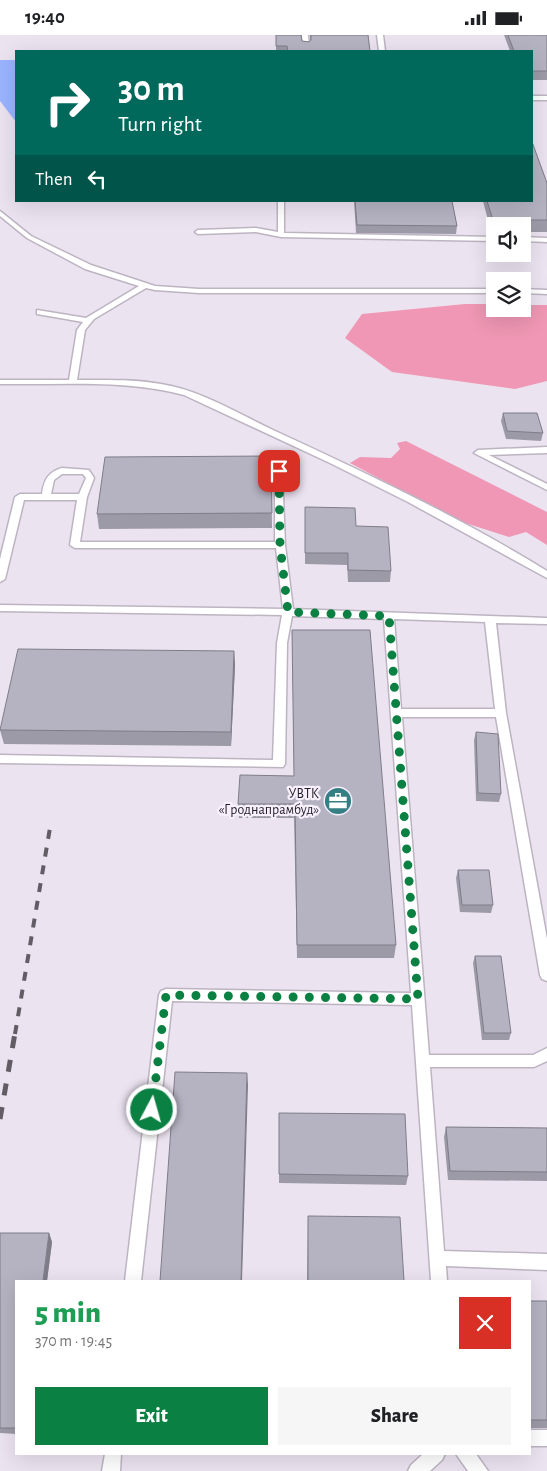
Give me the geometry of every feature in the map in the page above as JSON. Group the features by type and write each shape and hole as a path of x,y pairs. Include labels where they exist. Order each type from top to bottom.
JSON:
{"lane":[{"path":"305,35 306,50"},
{"path":"380,35 382,50"},
{"path":"533,98 547,98"},
{"path":"281,202 281,235"},
{"path":"0,213 29,237 88,267 155,288 199,291 486,291"},
{"path":"198,232 256,230 281,235 486,239"},
{"path":"531,239 547,239"},
{"path":"73,382 81,330 91,317 146,285"},
{"path":"531,291 547,291"},
{"path":"40,312 88,321"},
{"path":"0,382 126,383 161,386 187,393 333,461 411,500 513,554 547,575"},
{"path":"547,450 478,453 547,487"},
{"path":"46,497 48,479 54,473 64,471 86,472 90,478 82,497 75,545 280,545"},
{"path":"0,759 279,764 282,643 288,612 280,545 279,471"},
{"path":"0,579 20,497 82,497"},
{"path":"0,608 288,612 547,621"},
{"path":"389,616 439,1280"},
{"path":"490,619 502,713 547,975"},
{"path":"396,713 502,713"},
{"path":"133,1280 166,995 418,999"},
{"path":"422,1061 534,1061 547,1055"},
{"path":"437,1258 547,1262"},
{"path":"531,1438 547,1439"},
{"path":"111,1471 113,1455"},
{"path":"418,1471 435,1455"},
{"path":"466,1455 479,1471"}],"shaded area":[{"path":"465,304 486,304 486,317 531,317 531,305 547,305 547,381 515,389 392,372 345,338 362,314"},
{"path":"406,441 547,512 547,545 526,532 509,537 459,521 350,463 360,457 391,458 400,449 397,443"}],"water":[{"path":"0,60 15,60 15,121 0,101"}],"building":[{"path":"276,35 301,35 302,41 309,42 311,35 368,35 370,50 288,50 287,46 276,46"},
{"path":"508,35 547,35 547,71 533,71 533,50 514,50"},
{"path":"533,144 547,183 547,220 531,220 531,217 492,217 487,202 533,202"},
{"path":"355,202 452,202 457,226 357,225"},
{"path":"503,413 537,413 543,433 507,431"},
{"path":"271,456 272,513 97,514 105,457"},
{"path":"305,507 355,508 356,526 388,527 391,571 348,570 348,553 305,553"},
{"name":"УВТК «Гроднапрамбуд»","path":"292,630 370,630 396,945 297,945 295,804 238,804 240,775 294,776"},
{"path":"18,649 234,651 231,732 0,730"},
{"path":"476,732 498,734 501,794 478,793"},
{"path":"458,870 489,870 493,905 462,905"},
{"path":"475,956 501,956 511,1033 484,1033"},
{"path":"175,1072 247,1073 241,1280 160,1280"},
{"path":"279,1113 405,1114 408,1176 279,1174"},
{"path":"446,1127 547,1128 547,1172 450,1171"},
{"path":"308,1216 400,1217 404,1280 308,1280"},
{"path":"0,1233 49,1233 43,1280 15,1280 15,1428 0,1428"},
{"path":"531,1301 547,1301 547,1420 531,1420"}],"railway":[{"path":"15,1034 51,822"},
{"path":"0,1119 15,1033"}],"place":[{"name":"УВТК «Гроднапрамбуд»","path":"338,801"}],"route":[{"path":"152,1110 166,995 418,999 389,616 288,612 280,545 279,471"}]}
